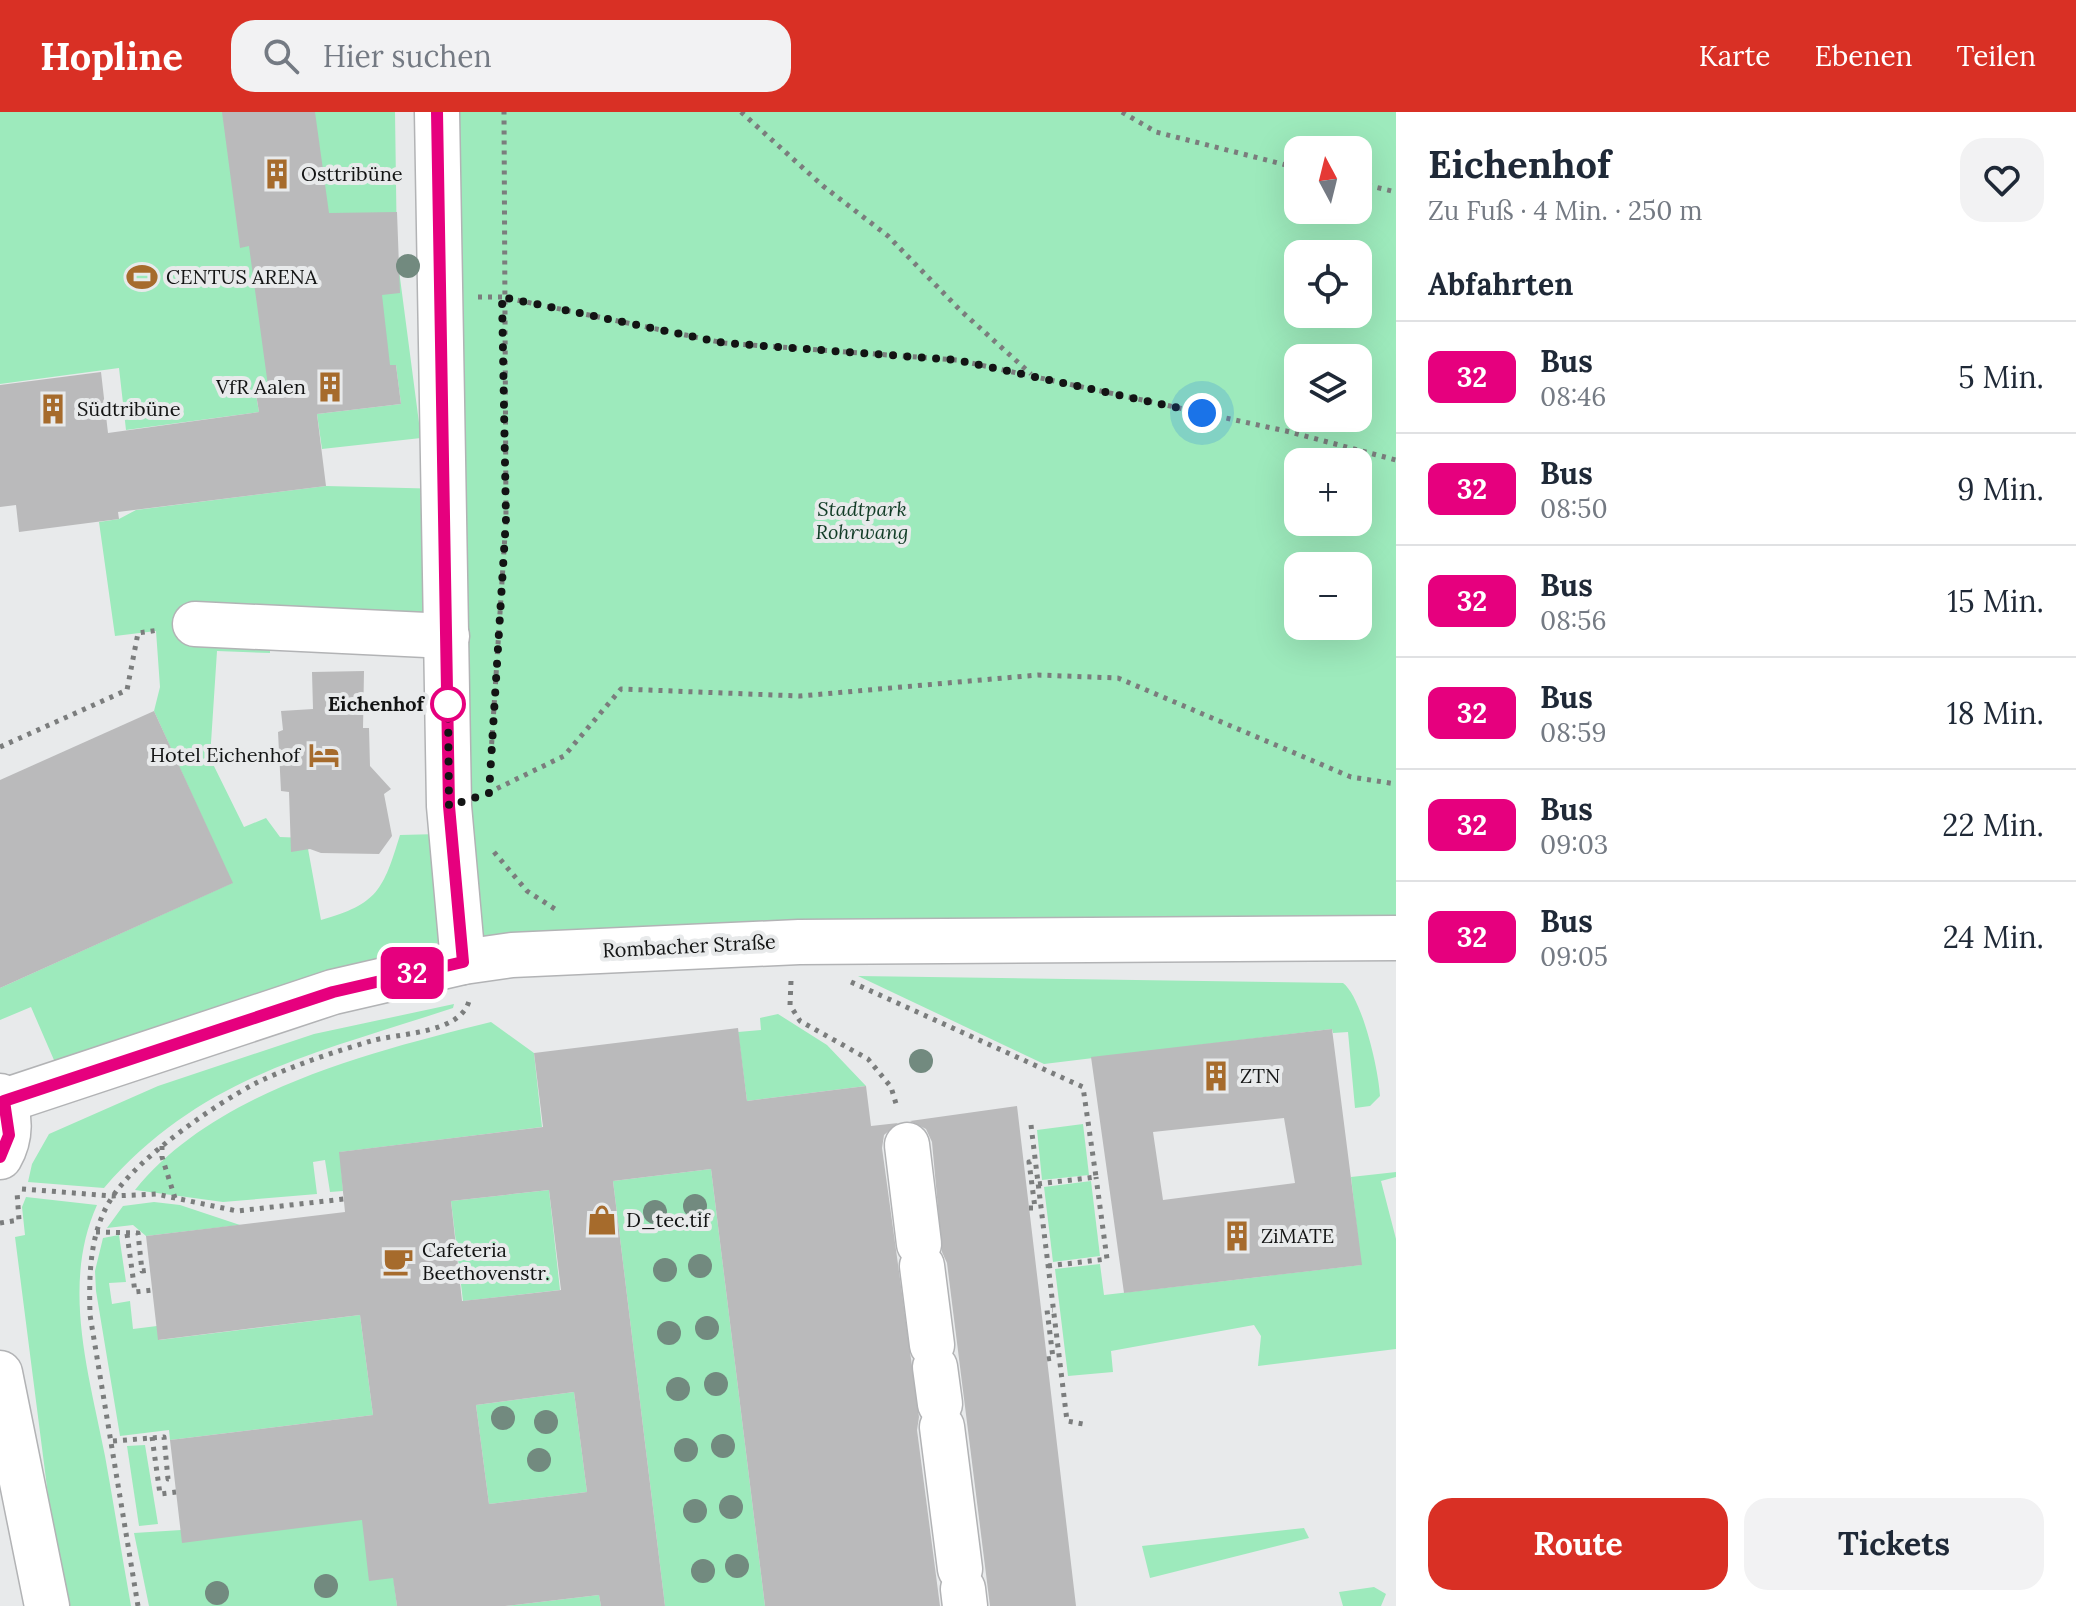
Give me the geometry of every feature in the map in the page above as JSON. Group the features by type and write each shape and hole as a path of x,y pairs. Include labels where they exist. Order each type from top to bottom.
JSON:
{"main road":[{"path":"437,112 447,636 476,803 466,979"},
{"path":"195,624 447,636"},
{"name":"Rombacher Straße","path":"0,1157 9,1135 2,1098 333,992 466,979 562,952 799,942 1396,938"},
{"path":"902,1128 963,1588"},
{"path":"0,1373 16,1543 47,1606"}],"path":[{"path":"491,763 506,519 502,297 504,112"},
{"path":"741,112 823,186 888,236 960,310 1033,376"},
{"path":"1122,112 1156,132 1284,164"},
{"path":"1372,186 1396,192"},
{"path":"502,297 724,343 957,360 1286,431 1396,460"},
{"path":"0,747 127,690 138,633 195,624"},
{"path":"476,803 564,756 621,689 800,696 1038,675 1118,678 1351,777 1396,784"},
{"path":"476,803 490,778"},
{"path":"492,838 494,853 527,891 555,909 562,952"},
{"path":"791,977 790,1005 800,1021 868,1059 891,1087 902,1128"},
{"path":"138,1606 90,1315 89,1272 96,1232 113,1196 162,1145 256,1083 372,1041 451,1023 468,1006 466,979"},
{"path":"848,979 860,989 1083,1087 1107,1259 1048,1266"},
{"path":"1031,1125 1067,1421 1083,1424"},
{"path":"162,1145 162,1157 175,1198"},
{"path":"1029,1208 1035,1208 1029,1162 1036,1161"},
{"path":"1038,1184 1096,1177"},
{"path":"0,1223 19,1220 17,1189 175,1198 237,1211 344,1199"},
{"path":"96,1232 138,1233 142,1271 150,1270"},
{"path":"127,1234 135,1292 152,1290"},
{"path":"1047,1359 1053,1358 1047,1310 1053,1310"},
{"path":"152,1437 160,1494 176,1492"},
{"path":"113,1441 164,1437 168,1479 174,1478"}],"green space":[{"name":"CENTUS ARENA","path":"0,112 395,112 397,255 421,438 322,449 317,414 401,404 396,365 365,368 382,295 396,264 268,386 255,389 259,412 126,430 119,368 0,384"},
{"name":"Stadtpark Rohrwang","path":"444,112 1396,112 1396,930 471,949"},
{"path":"326,486 446,489 447,636 270,628 270,653 217,651 210,758 244,827 266,818 280,837 306,838 321,920 355,908 376,892 383,882 400,835 439,834 443,941 57,1067 31,1007 0,1020 0,988 232,883 154,711 160,687 156,631 115,636 99,522 119,519 136,510"},
{"path":"858,976 1343,983 1363,1018 1380,1096 1370,1106 1355,1108 1348,1032 1333,1033 1332,1029 1044,1064"},
{"path":"454,1004 453,1008 309,1055 222,1093 181,1119 142,1150 104,1188 28,1182 32,1164 49,1134 158,1086 314,1034"},
{"path":"778,1014 827,1045 866,1086 747,1101 738,1032 761,1030 760,1018"},
{"path":"491,1022 534,1053 542,1127 340,1152 343,1191 330,1192 325,1160 313,1162 317,1194 223,1202 135,1190 169,1155 208,1126 252,1101 347,1062"},
{"path":"1083,1124 1089,1175 1042,1180 1037,1130"},
{"path":"711,1169 765,1606 665,1606 613,1181"},
{"path":"1396,1172 1396,1177 1381,1181 1396,1239 1396,1349 1258,1366 1261,1336 1254,1325 1111,1351 1113,1372 1068,1376 1055,1269 1100,1264 1104,1295 1361,1265 1351,1177"},
{"path":"1091,1181 1100,1256 1053,1262 1044,1187"},
{"path":"549,1190 560,1290 463,1301 451,1201"},
{"path":"26,1197 97,1205 86,1235 79,1298 86,1362 131,1606 69,1606 52,1526 15,1237 25,1235 22,1207"},
{"path":"154,1202 180,1205 240,1225 146,1236 133,1225 107,1228 123,1206"},
{"path":"119,1235 126,1282 109,1283 112,1304 130,1301 133,1329 157,1326 159,1340 360,1315 373,1415 170,1440 169,1430 120,1436 95,1271 103,1238"},
{"path":"574,1392 587,1492 489,1504 476,1405"},
{"path":"145,1445 158,1524 139,1526 127,1446"},
{"path":"386,1517 397,1606 149,1606 134,1533"},
{"path":"1304,1528 1309,1538 1150,1578 1142,1546"},
{"path":"1374,1587 1386,1594 1381,1606 1343,1606 1339,1592"},
{"path":"599,1595 601,1606 505,1606"}],"building":[{"path":"222,112 315,112 329,213 397,212 400,293 382,295 390,365 396,365 401,404 317,414 326,486 118,512 119,519 19,532 16,505 0,507 0,385 101,372 108,433 259,412 255,388 268,386 249,246 240,248"},
{"name":"Hotel Eichenhof","path":"364,671 363,728 369,728 370,766 391,789 384,794 392,836 379,854 321,853 310,849 291,852 289,792 281,791 278,732 283,730 281,711 313,709 312,672"},
{"path":"154,711 233,883 0,988 0,780"},
{"path":"738,1028 747,1101 866,1086 871,1126 898,1123 884,1135 882,1148 919,1417 917,1430 940,1606 765,1606 711,1169 613,1181 665,1606 601,1606 599,1595 505,1606 397,1606 393,1578 369,1581 362,1520 182,1543 170,1440 373,1415 360,1315 158,1340 146,1236 345,1212 339,1152 543,1127 534,1053","holes":["549,1190 561,1290 462,1301 451,1201","574,1392 587,1492 489,1504 476,1405"]},
{"path":"1332,1029 1362,1265 1124,1293 1091,1057","holes":["1284,1118 1295,1183 1163,1200 1153,1132"]},
{"path":"1017,1106 1076,1606 990,1606 947,1263 942,1252 932,1142 926,1129 910,1121"}],"bus line":[{"name":"32","path":"0,1157 9,1135 9,1118 4,1101 333,992 463,962 449,806 446,489 437,112"}],"place":[{"name":"Osttribüne","path":"277,174"},
{"name":"CENTUS ARENA","path":"142,277"},
{"name":"VfR Aalen","path":"330,387"},
{"name":"Südtribüne","path":"53,409"},
{"name":"Eichenhof","path":"448,704"},
{"name":"Hotel Eichenhof","path":"324,755"},
{"name":"ZTN","path":"1216,1076"},
{"name":"D_tec.tif","path":"602,1220"},
{"name":"ZiMATE","path":"1237,1236"},
{"name":"Cafeteria Beethovenstr.","path":"398,1261"}],"route":[{"path":"448,704 448,701 449,806 489,793 506,519 502,297 724,343 957,360 1202,413"}]}
